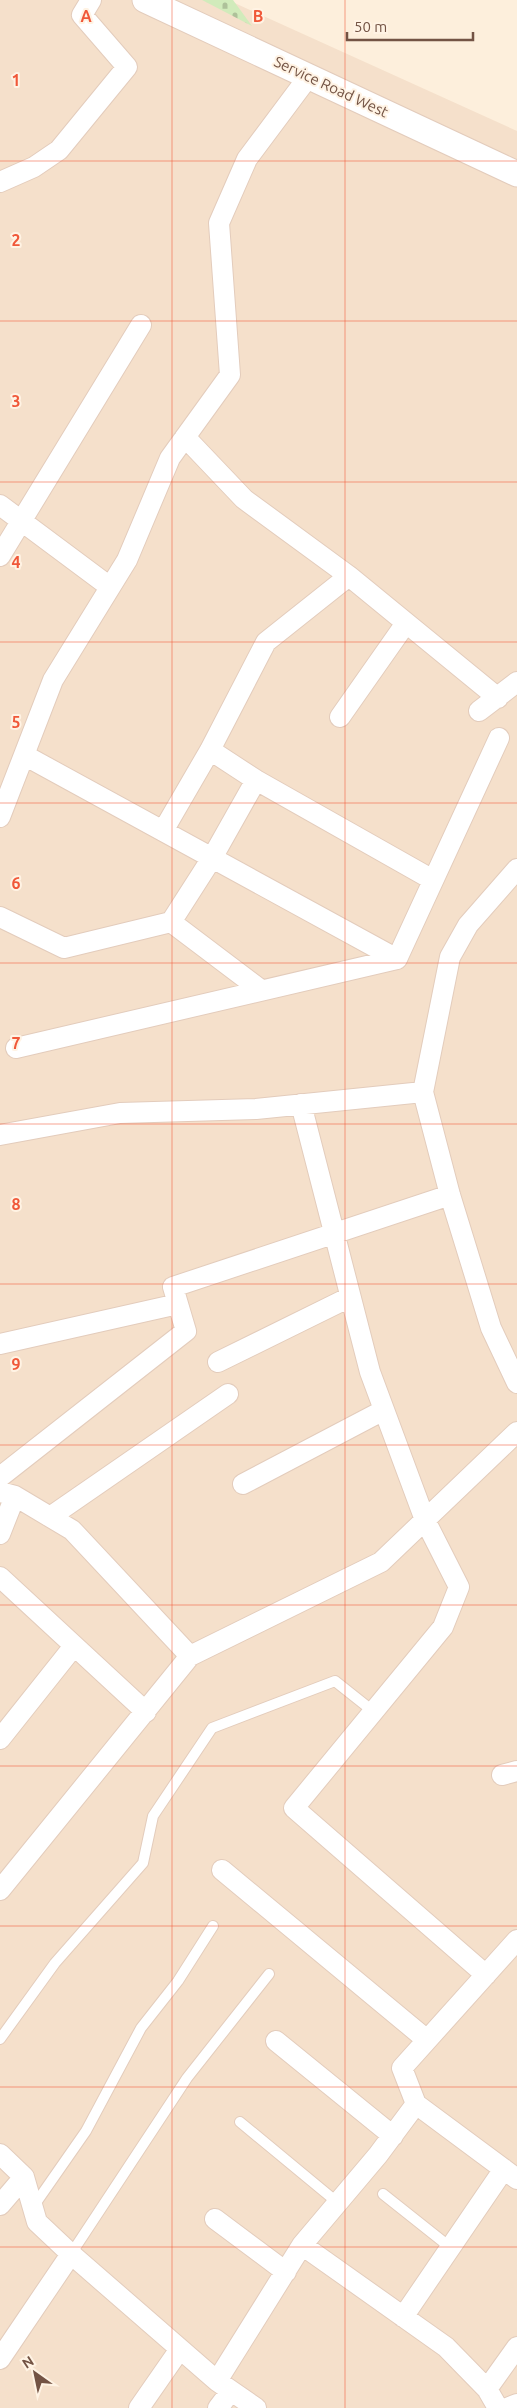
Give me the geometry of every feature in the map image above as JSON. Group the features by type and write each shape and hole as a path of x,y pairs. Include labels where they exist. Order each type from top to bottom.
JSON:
{"street":[{"path":"0,182 34,167 59,150 127,66 82,15 91,0"},
{"name":"Service Road West","path":"145,0 517,174"},
{"path":"0,817 53,680 127,560 170,458 230,375 219,223 248,159 309,76"},
{"path":"0,556 141,324"},
{"path":"185,438 244,499 349,576 498,698"},
{"path":"0,505 110,587"},
{"path":"163,831 210,750 266,642 349,576"},
{"path":"340,717 406,623"},
{"path":"479,711 517,682"},
{"path":"397,959 499,738"},
{"path":"210,750 256,780 433,880"},
{"path":"24,755 397,959"},
{"path":"0,917 64,948 171,922 212,858 256,780"},
{"path":"517,869 468,925 450,957 423,1092 450,1195 491,1328 517,1383"},
{"path":"171,922 261,990"},
{"path":"16,1048 397,959"},
{"path":"0,1135 120,1113 256,1109 423,1092"},
{"path":"301,1104 370,1372 425,1520 459,1587 443,1627 294,1808 486,1975"},
{"path":"0,1477 186,1331 173,1287 450,1195"},
{"path":"218,1362 350,1297"},
{"path":"0,1344 178,1304"},
{"path":"50,1517 228,1394"},
{"path":"243,1484 384,1410"},
{"path":"0,1890 190,1656 381,1562 517,1432"},
{"path":"0,1534 8,1494 72,1530 190,1656"},
{"path":"0,1576 146,1712"},
{"path":"0,1739 74,1646"},
{"path":"222,1870 427,2040"},
{"path":"403,2317 451,2248 511,2174 416,2104 402,2068 517,1940"},
{"path":"276,2041 392,2136"},
{"path":"218,2408 224,2386 302,2246 416,2104"},
{"path":"0,2154 24,2177 37,2222 180,2349 224,2386 256,2408"},
{"path":"0,2205 24,2177"},
{"path":"216,2219 286,2272"},
{"path":"302,2246 446,2347 487,2389 498,2408"},
{"path":"0,2359 71,2254"},
{"path":"487,2389 517,2347"},
{"path":"139,2408 180,2349"},
{"path":"507,2408 517,2404"}],"lane":[{"path":"0,2038 55,1963 143,1863 153,1816 212,1728 335,1681 374,1712"},
{"path":"33,2208 86,2131 141,2028 178,1981 213,1926"},
{"path":"71,2254 187,2078 269,1974"},
{"path":"240,2122 338,2203"},
{"path":"384,2194 451,2248"}],"shaded area":[{"path":"0,0 228,0 517,131 517,2408 0,2408"}],"green space":[{"path":"202,0 233,0 252,26"}]}
